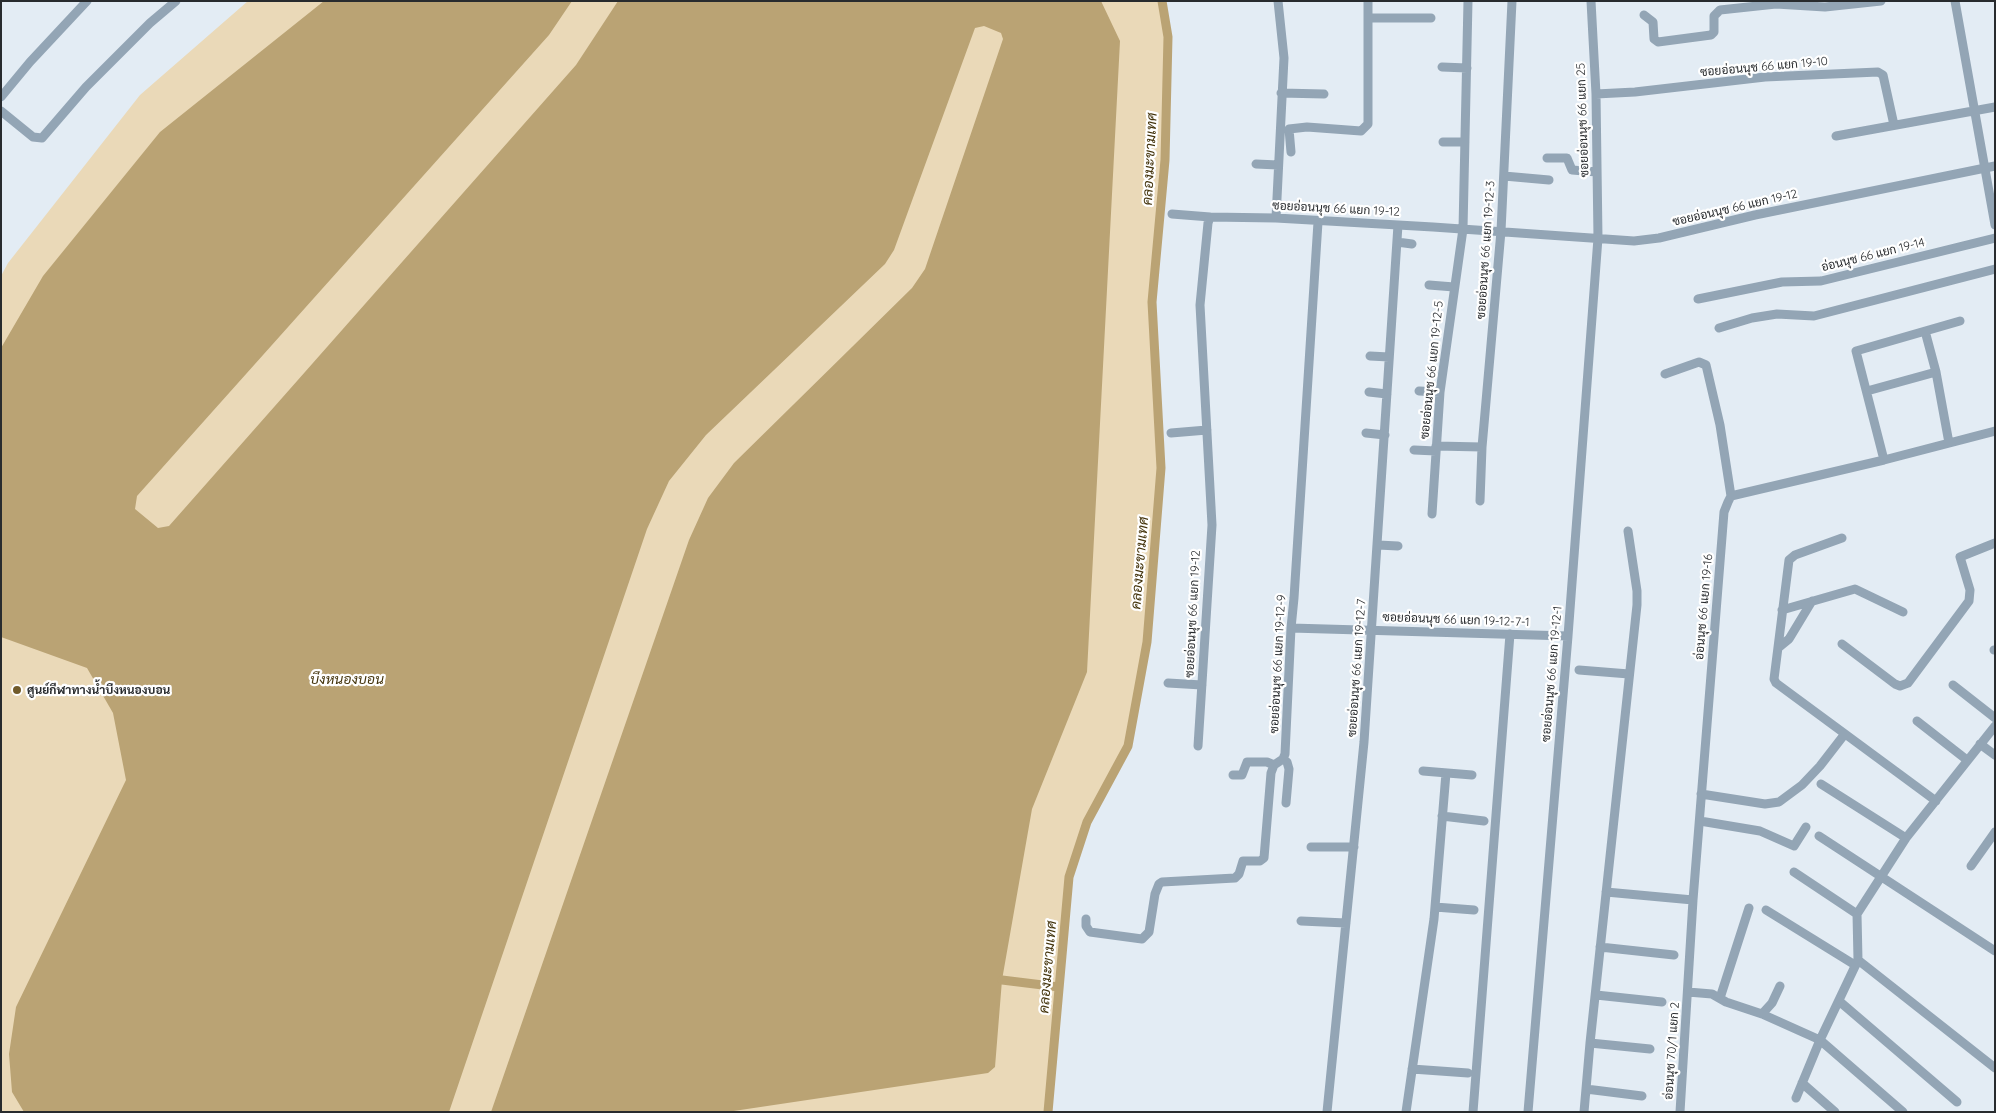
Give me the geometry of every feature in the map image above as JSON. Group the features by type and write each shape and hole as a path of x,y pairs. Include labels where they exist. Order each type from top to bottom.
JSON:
{"street":[{"path":"1,97 30,62 87,1"},
{"path":"1,111 33,137 42,138 86,86 150,23 176,1"},
{"path":"1276,218 1284,58 1278,1"},
{"path":"1291,152 1289,129 1308,127 1361,131 1368,124 1368,1"},
{"name":"ซอยอ่อนนุช 66 แยก 19-12-5","path":"1432,514 1440,392 1463,229 1468,1"},
{"name":"ซอยอ่อนนุช 66 แยก 19-12-3","path":"1480,501 1482,447 1501,231 1512,1"},
{"name":"ซอยอ่อนนุช 66 แยก 25","path":"1591,1 1596,94 1598,238"},
{"path":"1644,15 1652,22 1654,39 1658,42 1708,36 1714,32 1714,16 1720,10 1776,4 1825,7 1882,1"},
{"path":"1955,1 1995,225"},
{"path":"1368,18 1431,18"},
{"path":"1442,67 1467,68"},
{"name":"ซอยอ่อนนุช 66 แยก 19-10","path":"1596,94 1635,92 1765,77 1878,72 1883,75 1894,125"},
{"path":"1282,92 1324,94"},
{"path":"1836,136 1995,107"},
{"path":"1442,142 1465,142"},
{"path":"1547,158 1567,158 1572,170 1597,172"},
{"path":"1256,164 1278,165"},
{"name":"ซอยอ่อนนุช 66 แยก 19-12","path":"1198,746 1212,525 1200,305 1210,217 1276,218 1634,241 1659,238 1755,215 1995,166"},
{"path":"1504,176 1549,180"},
{"path":"1172,214 1210,217"},
{"name":"ซอยอ่อนนุช 66 แยก 19-12-9","path":"1286,803 1289,769 1287,762 1283,759 1285,754 1291,628 1318,222"},
{"name":"ซอยอ่อนนุช 66 แยก 19-12-7","path":"1327,1112 1354,847 1373,630 1398,225"},
{"name":"ซอยอ่อนนุช 66 แยก 19-12-1","path":"1528,1112 1568,636 1598,238"},
{"name":"อ่อนนุช 66 แยก 19-14","path":"1698,299 1782,282 1821,281 1995,238"},
{"path":"1397,242 1412,244"},
{"path":"1720,328 1752,318 1777,314 1814,316 1995,269"},
{"path":"1429,285 1454,287"},
{"path":"1884,460 1856,351 1960,322"},
{"path":"1925,331 1936,372 1949,443"},
{"path":"1370,356 1390,357"},
{"path":"1665,374 1699,362 1704,362 1706,365 1720,425 1731,496 1884,460 1995,431"},
{"path":"1866,391 1936,372"},
{"path":"1419,391 1440,392"},
{"path":"1369,392 1387,394"},
{"path":"1171,433 1207,430"},
{"path":"1366,433 1384,435"},
{"path":"1414,450 1482,447"},
{"name":"อ่อนนุช 66 แยก 19-16","path":"1688,992 1693,900 1724,512 1731,496"},
{"path":"1584,1112 1637,598 1628,531"},
{"path":"1842,538 1790,557 1774,679 1778,687 1936,800"},
{"path":"1842,644 1895,684 1900,686 1908,683 1969,601 1970,590 1960,557 1995,543"},
{"path":"1378,545 1398,546"},
{"path":"1782,610 1855,589 1903,612"},
{"path":"1778,648 1789,639 1812,601"},
{"name":"ซอยอ่อนนุช 66 แยก 19-12-7-1","path":"1291,628 1568,636"},
{"path":"1473,1112 1510,634"},
{"path":"1579,670 1629,674"},
{"path":"1168,683 1202,685"},
{"path":"1953,685 1995,718"},
{"path":"1917,721 1967,760"},
{"path":"1796,1098 1820,1040 1857,962 1857,914 1906,838 1995,726"},
{"path":"1702,794 1765,804 1779,802 1802,785 1820,766 1844,735"},
{"path":"1980,744 1995,755"},
{"path":"1086,918 1086,926 1090,932 1142,938 1149,932 1157,887 1162,882 1235,878 1239,874 1243,861 1262,860 1264,856 1271,773 1274,766 1283,759"},
{"path":"1233,775 1242,775 1247,762 1267,762 1274,766"},
{"path":"1423,771 1472,775"},
{"path":"1406,1112 1435,907 1446,773"},
{"path":"1821,784 1906,838"},
{"path":"1442,816 1484,821"},
{"path":"1700,821 1760,831 1794,846 1806,826"},
{"path":"1971,866 1995,832"},
{"path":"1819,836 1995,951"},
{"path":"1311,847 1354,847"},
{"path":"1794,872 1857,914"},
{"path":"1606,892 1693,900"},
{"path":"1435,907 1474,910"},
{"path":"1720,998 1749,908"},
{"path":"1766,910 1857,962 1995,1068"},
{"path":"1301,921 1346,923"},
{"path":"1600,947 1674,955"},
{"path":"1762,1014 1772,1003 1780,986"},
{"path":"1688,992 1712,994 1820,1040 1903,1112"},
{"name":"อ่อนนุช 70/1 แยก 2","path":"1680,1112 1688,992"},
{"path":"1596,995 1662,1002"},
{"path":"1838,1001 1957,1102"},
{"path":"1590,1042 1650,1050"},
{"path":"1412,1069 1468,1073"},
{"path":"1802,1083 1835,1112"},
{"path":"1586,1089 1642,1096"}],"shaded area":[{"name":"บึงหนองบอน","path":"248,1 1162,1 1168,37 1165,160 1152,302 1161,468 1147,642 1128,746 1087,822 1069,877 1048,1112 1,1112 1,276 8,263 140,95"}],"water":[{"name":"บึงหนองบอน","path":"324,1 572,1 549,35 137,496 135,509 158,528 169,526 576,65 618,1 1101,1 1120,41 1087,672 1032,809 1002,980 995,1067 988,1073 727,1112 491,1112 689,540 708,498 734,463 912,288 925,269 1003,39 1001,33 984,26 975,28 894,250 885,264 706,435 669,481 647,529 449,1112 24,1112 12,1092 9,1054 16,1007 126,780 113,713 87,668 1,637 1,348 43,276 160,132"}],"waterway":[{"name":"คลองมะขามเทศ","path":"1048,1112 1069,877 1087,822 1128,746 1147,642 1161,468 1152,302 1165,160 1168,37 1162,1"},
{"path":"1002,980 1059,987"}],"place":[{"name":"ศูนย์กีฬาทางน้ำบึงหนองบอน","path":"17,690"}]}
